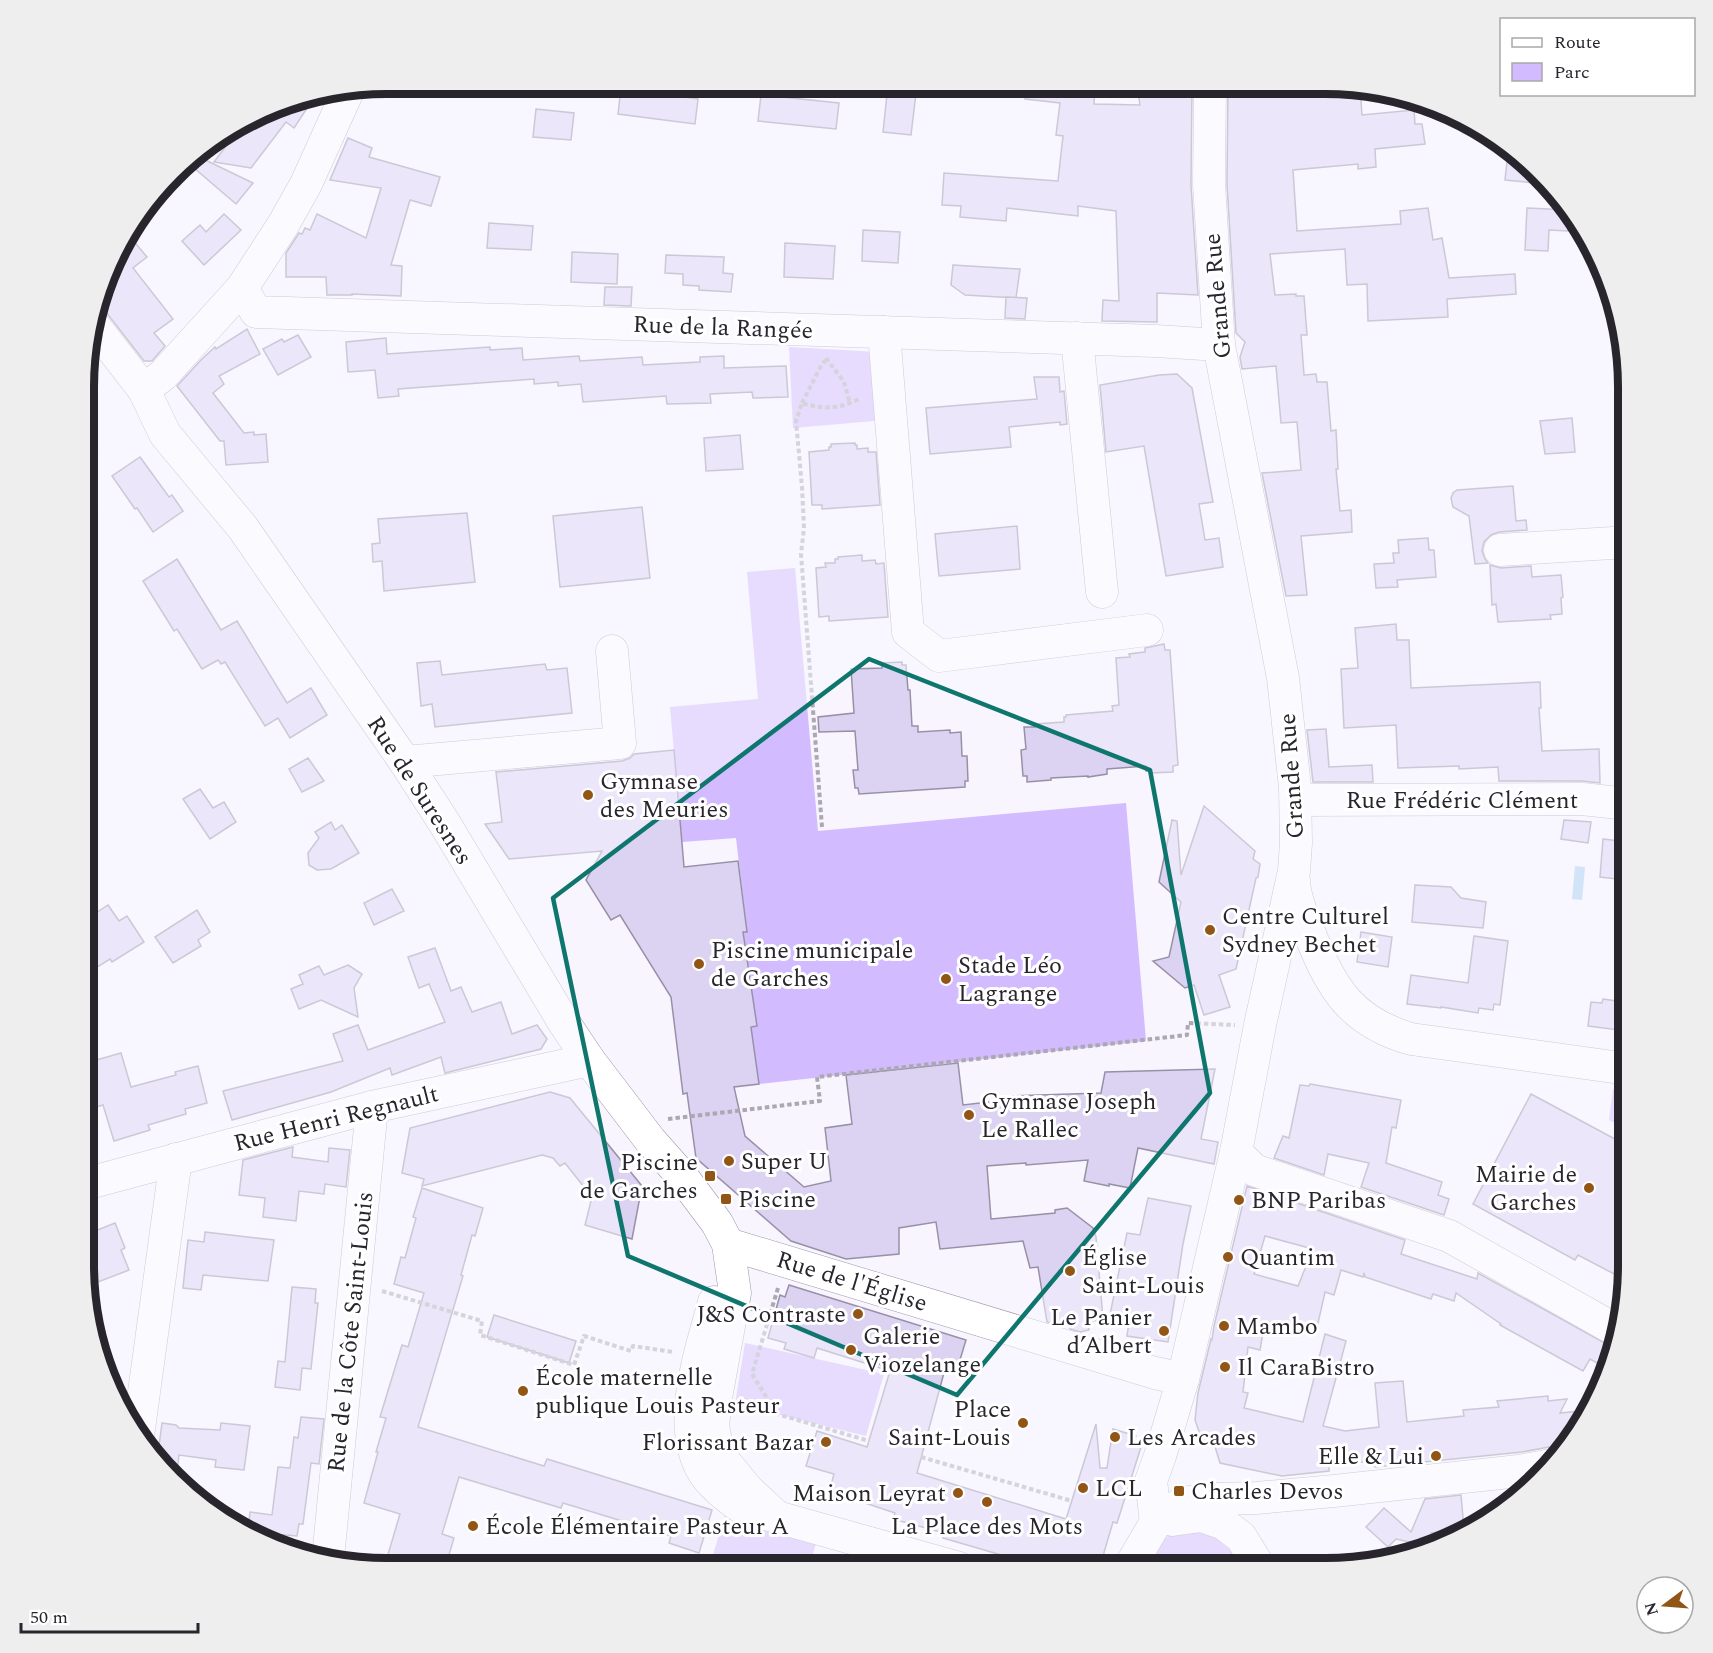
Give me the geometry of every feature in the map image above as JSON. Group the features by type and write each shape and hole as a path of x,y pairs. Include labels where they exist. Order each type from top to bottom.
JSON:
{"street":[{"name":"Grande Rue","path":"1156,1522 1151,1481 1183,1379 1236,1152 1260,1026 1294,871 1296,800 1283,678 1218,345 1209,184 1210,95"},
{"path":"144,390 163,375 242,288 283,225 306,184 345,98"},
{"name":"Rue de la Rangée","path":"242,288 256,312 1077,338 1218,345"},
{"path":"884,332 908,632 939,656 1147,630"},
{"name":"Rue de Suresnes","path":"100,333 144,390 165,434 243,528 405,762 589,1060 717,1223 729,1255 735,1293 716,1398 701,1425 716,1441 724,1461 748,1490 776,1516 924,1558"},
{"path":"1077,338 1102,592"},
{"path":"1500,549 1618,543"},
{"path":"405,762 620,743 612,651"},
{"name":"Rue Frédéric Clément","path":"1296,800 1582,799 1618,803"},
{"path":"1294,871 1297,900 1317,952 1334,987 1353,1008 1382,1029 1411,1039 1618,1068"},
{"name":"Rue Henri Regnault","path":"95,1181 372,1107 589,1060"},
{"name":"Rue de la Côte Saint-Louis","path":"329,1553 372,1107"},
{"path":"1236,1152 1254,1170 1449,1236 1612,1328"},
{"path":"140,1422 176,1158"},
{"name":"Rue de l'Église","path":"729,1255 786,1262 1155,1373 1183,1379"},
{"path":"1135,1558 1156,1522 1182,1503 1210,1499 1256,1498 1538,1468"},
{"path":"1241,1537 1256,1498"},
{"path":"1156,1522 1201,1516 1224,1524 1241,1537 1254,1558"}],"path":[{"path":"826,359 832,358"},
{"path":"822,827 801,554 804,528 796,421 802,403 826,359"},
{"path":"826,359 844,382 850,404"},
{"path":"802,403 829,409 850,404 862,398 867,392"},
{"path":"667,1119 820,1101 817,1077 1187,1035 1188,1023 1260,1026"},
{"path":"786,1262 752,1374 777,1414 869,1441"},
{"path":"355,1283 482,1321 480,1335 574,1365 584,1336 631,1351 633,1346 677,1353"},
{"path":"921,1457 1072,1501"}],"highlighted area":[{"path":"869,659 1150,770 1210,1093 957,1395 628,1256 553,898"}],"green space":[{"path":"789,347 877,352 885,420 793,428"},
{"name":"Stade Léo Lagrange","path":"795,568 818,831 1126,803 1146,1041 759,1084 751,1027 757,1026 743,933 747,931 736,838 682,842 670,707 758,699 747,572"},
{"path":"1613,1089 1618,1090 1618,1125 1609,1120"},
{"path":"745,1343 884,1374 866,1436 735,1404"},
{"path":"725,1515 816,1544 811,1558 712,1558"},
{"path":"1206,1529 1230,1542 1237,1558 1148,1558 1157,1545 1174,1531"}],"water":[{"path":"1575,866 1585,867 1582,900 1572,899"}],"building":[{"path":"620,95 670,95 698,99 695,124 618,114"},
{"path":"761,95 839,103 836,129 758,121"},
{"path":"887,95 916,95 911,135 883,132"},
{"path":"1025,95 1094,95 1094,104 1140,105 1138,95 1192,95 1191,185 1198,295 1157,293 1157,322 1102,321 1103,300 1119,301 1116,211 1078,206 1078,216 1007,208 1006,221 960,217 961,206 942,205 944,173 1058,181 1063,136 1056,135 1060,103 1025,99"},
{"path":"1228,95 1345,95 1361,97 1362,115 1414,110 1415,124 1422,124 1425,144 1375,149 1376,167 1358,169 1358,164 1293,170 1297,231 1401,224 1400,211 1428,208 1433,240 1442,238 1449,278 1515,274 1516,294 1447,299 1448,317 1368,321 1367,284 1347,285 1345,249 1270,254 1275,295 1304,296 1307,335 1301,335 1304,375 1316,374 1317,382 1327,382 1331,431 1336,430 1338,469 1336,469 1340,511 1351,510 1352,532 1301,536 1307,595 1286,596 1262,473 1301,470 1297,422 1281,423 1276,366 1242,369 1240,357 1245,342 1236,333 1227,184"},
{"path":"309,105 294,128 286,122 251,168 214,162 230,141 264,123"},
{"path":"536,109 574,113 571,140 533,137"},
{"path":"348,138 372,148 369,157 440,177 431,206 410,200 391,265 402,266 401,296 327,295 326,277 286,277 286,253 299,233 302,234 305,228 310,230 317,214 366,238 381,188 330,180"},
{"path":"1507,158 1536,183 1505,180"},
{"path":"204,159 253,183 236,204 194,167"},
{"path":"1527,208 1558,209 1568,224 1568,231 1549,230 1548,251 1525,250"},
{"path":"224,214 241,230 204,265 182,241 200,225 206,232"},
{"path":"489,223 533,226 531,250 487,248"},
{"path":"863,230 900,232 898,263 862,261"},
{"path":"134,241 147,257 133,268 173,319 154,333 165,346 152,361 144,361 104,311 117,275"},
{"path":"785,243 835,246 833,279 784,277"},
{"path":"572,252 618,254 617,284 571,282"},
{"path":"666,255 724,257 723,273 733,274 731,292 699,290 699,286 683,285 683,274 665,273"},
{"path":"953,265 1020,269 1016,298 965,295 951,285"},
{"path":"605,287 632,287 631,306 604,305"},
{"path":"1006,297 1027,298 1025,319 1005,318"},
{"path":"247,329 260,354 219,376 224,384 213,393 244,433 266,434 268,462 226,465 224,441 220,441 177,386 215,347 216,349"},
{"path":"298,335 311,357 278,375 263,349 282,339 284,342"},
{"path":"386,338 387,354 490,347 490,350 522,348 523,360 579,356 580,361 642,357 643,365 700,362 700,357 724,356 724,368 786,366 788,397 753,398 752,392 710,394 711,403 667,404 666,396 583,402 581,384 558,386 558,382 534,384 534,379 398,389 399,396 378,398 375,370 348,372 346,342"},
{"path":"1177,374 1192,388 1213,502 1199,504 1205,540 1219,538 1223,567 1166,576 1144,446 1106,452 1100,385"},
{"path":"1034,377 1059,377 1060,392 1064,391 1067,424 1060,425 1060,422 1009,427 1011,447 930,454 926,408 1037,399"},
{"path":"1572,418 1575,452 1545,454 1540,421"},
{"path":"740,435 743,469 706,471 704,438"},
{"path":"855,443 857,449 868,448 868,452 876,452 880,505 822,509 822,505 812,505 809,452 829,450 831,444"},
{"path":"140,457 169,497 172,495 183,511 153,532 112,476"},
{"path":"1513,486 1516,521 1526,520 1527,530 1499,532 1491,535 1484,542 1482,551 1488,563 1475,564 1469,516 1453,507 1451,498 1453,493 1457,490"},
{"path":"642,507 650,578 560,587 553,516"},
{"path":"467,513 475,582 384,591 382,561 373,562 372,544 380,543 378,519"},
{"path":"1017,526 1020,569 939,576 935,534"},
{"path":"1428,538 1429,550 1434,550 1436,577 1397,580 1398,587 1376,588 1374,564 1394,563 1393,553 1399,553 1398,540"},
{"path":"862,555 862,561 875,560 876,564 884,563 888,617 829,621 829,616 819,617 816,568 826,567 825,563 835,563 838,557"},
{"path":"177,559 221,630 237,621 287,703 311,688 327,715 290,738 278,718 265,726 225,662 221,664 218,660 202,669 177,629 174,631 143,581"},
{"path":"1490,565 1501,568 1531,566 1532,577 1561,575 1562,614 1550,615 1551,619 1498,622 1496,604 1492,605"},
{"path":"1396,624 1397,640 1409,640 1411,688 1540,682 1542,751 1599,749 1600,783 1499,781 1498,767 1398,768 1396,725 1344,728 1341,669 1358,668 1355,628"},
{"path":"1164,644 1165,650 1170,650 1178,765 1173,766 1173,772 1150,773 1146,771 1146,766 1107,769 1107,774 1088,777 1051,778 1051,780 1027,782 1027,776 1023,776 1021,750 1026,749 1024,727 1064,722 1066,715 1113,711 1112,706 1119,705 1116,658 1130,657 1129,654 1145,652 1145,648"},
{"path":"440,661 442,675 545,664 547,670 567,668 572,713 435,727 432,704 421,706 417,663"},
{"path":"902,662 902,665 906,665 908,690 910,690 912,726 918,726 918,732 950,730 950,733 961,732 962,756 967,756 968,781 965,781 965,787 859,794 858,788 855,788 853,770 858,770 855,731 819,732 818,717 854,713 851,669 882,668 882,663"},
{"path":"1326,729 1329,767 1372,765 1373,782 1313,782 1307,730"},
{"path":"674,750 684,867 738,861 747,932 743,932 757,1026 751,1027 759,1084 734,1087 745,1136 804,1187 831,1181 825,1128 852,1124 846,1075 958,1063 963,1105 1006,1100 1006,1096 1101,1093 1105,1072 1215,1069 1201,1139 1218,1142 1214,1164 1138,1148 1130,1188 1084,1181 1088,1160 987,1166 991,1219 1055,1213 1055,1210 1067,1208 1093,1228 1096,1237 1103,1319 1088,1322 1089,1330 1080,1332 1070,1329 1069,1321 1054,1324 1047,1322 1038,1267 1030,1268 1023,1241 940,1249 936,1222 899,1228 899,1254 846,1259 791,1241 696,1158 687,1093 683,1094 671,997 620,915 611,920 586,880 602,851 509,859 485,824 502,822 496,772 622,761 634,754"},
{"path":"308,758 324,781 302,792 289,769"},
{"path":"200,789 213,808 224,802 236,822 210,839 183,799"},
{"name":"Centre Culturel Sydney Bechet","path":"1204,806 1255,851 1253,859 1260,864 1236,969 1219,975 1230,1007 1204,1015 1194,985 1185,988 1153,961 1169,957 1181,902 1159,882 1172,820 1177,821 1181,875"},
{"path":"1564,820 1591,822 1588,843 1561,839"},
{"path":"331,822 335,830 342,825 359,853 331,869 317,870 309,865 308,853 319,838 315,832"},
{"path":"1603,839 1618,841 1618,879 1600,877"},
{"path":"1415,885 1451,887 1461,898 1486,902 1483,928 1412,922"},
{"path":"392,889 404,911 374,925 364,903"},
{"path":"108,905 119,921 127,916 144,942 112,962 110,959 95,968 95,914"},
{"path":"197,910 210,932 198,940 201,946 173,963 155,937"},
{"path":"1361,932 1392,937 1388,967 1357,962"},
{"path":"1474,936 1508,941 1500,1005 1494,1004 1493,1010 1479,1008 1478,1013 1407,1004 1411,975 1468,983"},
{"path":"435,948 451,991 461,987 472,1012 501,1002 512,1034 537,1025 547,1039 541,1049 445,1073 441,1057 392,1075 390,1068 331,1092 232,1120 223,1091 343,1061 333,1034 358,1025 368,1050 445,1022 429,984 419,988 408,957"},
{"path":"348,965 362,974 354,988 358,1017 321,1000 299,1009 291,989 303,984 299,975 319,966 324,975"},
{"path":"1603,999 1618,1001 1618,1030 1588,1026 1591,1002 1602,1003"},
{"path":"121,1053 131,1087 176,1075 175,1072 198,1066 207,1103 185,1109 186,1114 148,1125 150,1130 114,1141 103,1105 96,1107 95,1103 95,1088 97,1087 95,1060"},
{"path":"1310,1084 1401,1100 1396,1128 1392,1127 1386,1163 1442,1182 1438,1195 1449,1199 1444,1215 1361,1187 1369,1163 1328,1154 1324,1175 1274,1158 1283,1136 1289,1138 1300,1085 1309,1086"},
{"path":"550,1092 570,1098 642,1186 632,1239 585,1225 592,1197 565,1163 560,1166 553,1158 542,1155 422,1186 424,1179 402,1173 410,1128"},
{"name":"Mairie de Garches","path":"1531,1094 1618,1141 1618,1276 1578,1255 1575,1260 1473,1204"},
{"path":"293,1147 292,1157 328,1162 329,1148 350,1150 346,1187 325,1184 324,1194 299,1191 296,1221 263,1217 265,1198 239,1195 243,1160"},
{"path":"1247,1186 1405,1240 1401,1254 1477,1279 1478,1273 1608,1345 1601,1365 1590,1359 1583,1371 1500,1325 1456,1293 1454,1301 1433,1294 1431,1299 1365,1277 1364,1273 1363,1277 1341,1270 1334,1295 1325,1292 1316,1332 1265,1321 1260,1350 1248,1347 1243,1392 1248,1393 1244,1408 1303,1422 1325,1334 1346,1341 1323,1426 1345,1431 1379,1427 1375,1383 1403,1381 1407,1422 1464,1416 1463,1410 1499,1407 1497,1401 1548,1396 1548,1401 1567,1399 1560,1413 1580,1411 1555,1447 1375,1467 1374,1461 1329,1465 1329,1471 1282,1476 1220,1463 1213,1440 1203,1443 1195,1420 1198,1393","holes":["1265,1236 1313,1249 1298,1286 1254,1274"]},
{"path":"422,1188 483,1208 475,1236 472,1235 461,1275 463,1276 418,1427 544,1466 547,1459 712,1510 699,1553 669,1543 671,1536 563,1503 561,1508 459,1477 442,1534 454,1538 448,1558 387,1558 400,1514 364,1503 386,1418 380,1417 402,1345 408,1347 424,1293 394,1284 401,1257 405,1258 416,1218 413,1217"},
{"path":"1148,1198 1191,1206 1168,1342 1127,1336 1130,1316 1109,1319 1127,1233 1140,1235"},
{"path":"115,1223 125,1248 121,1250 129,1270 95,1283 95,1266 95,1231"},
{"path":"205,1232 274,1240 268,1281 203,1275 201,1290 183,1288 188,1240 204,1242"},
{"path":"789,1285 966,1340 956,1373 945,1369 917,1473 1066,1519 1096,1424 1100,1468 1107,1468 1113,1429 1136,1436 1131,1444 1141,1447 1117,1523 1113,1522 1103,1556 1100,1555 1099,1558 1012,1558 943,1538 944,1533 893,1519 895,1513 862,1502 863,1499 830,1489 834,1474 806,1466 817,1431 867,1447 890,1371 817,1348 814,1358 784,1349 786,1343 768,1338 780,1295 785,1297"},
{"path":"292,1287 316,1289 315,1303 318,1303 311,1369 302,1368 300,1390 275,1387 278,1361 285,1362"},
{"path":"494,1315 576,1341 569,1363 487,1337"},
{"path":"301,1417 324,1419 319,1464 311,1463 303,1524 299,1524 297,1536 274,1535 249,1523 250,1512 272,1515 278,1467 290,1468 294,1437 298,1438"},
{"path":"162,1423 176,1425 179,1428 220,1430 221,1423 250,1426 244,1470 215,1467 216,1460 179,1455 177,1470 159,1449"},
{"path":"1461,1495 1464,1523 1449,1531 1431,1533 1431,1539 1418,1544 1396,1539 1388,1547 1366,1527 1384,1508 1411,1532 1425,1499"}],"place":[{"name":"Gymnase des Meuries","path":"588,795"},
{"name":"Centre Culturel Sydney Bechet","path":"1210,930"},
{"name":"Piscine municipale de Garches","path":"699,964"},
{"name":"Stade Léo Lagrange","path":"946,979"},
{"name":"Gymnase Joseph Le Rallec","path":"969,1115"},
{"name":"Super U","path":"729,1161"},
{"name":"Piscine de Garches","path":"710,1176"},
{"name":"Mairie de Garches","path":"1589,1188"},
{"name":"Piscine","path":"726,1199"},
{"name":"BNP Paribas","path":"1239,1200"},
{"name":"Quantim","path":"1228,1257"},
{"name":"Église Saint-Louis","path":"1070,1271"},
{"name":"J&S Contraste","path":"858,1314"},
{"name":"Mambo","path":"1224,1326"},
{"name":"Le Panier d’Albert","path":"1164,1331"},
{"name":"Galerie Viozelange","path":"851,1350"},
{"name":"Il CaraBistro","path":"1225,1367"},
{"name":"École maternelle publique Louis Pasteur","path":"523,1391"},
{"name":"Place Saint-Louis","path":"1023,1423"},
{"name":"Les Arcades","path":"1115,1437"},
{"name":"Florissant Bazar","path":"826,1442"},
{"name":"Elle & Lui","path":"1436,1456"},
{"name":"LCL","path":"1083,1488"},
{"name":"Charles Devos","path":"1179,1491"},
{"name":"Maison Leyrat","path":"958,1493"},
{"name":"La Place des Mots","path":"987,1502"},
{"name":"École Élémentaire Pasteur A","path":"473,1526"}]}
